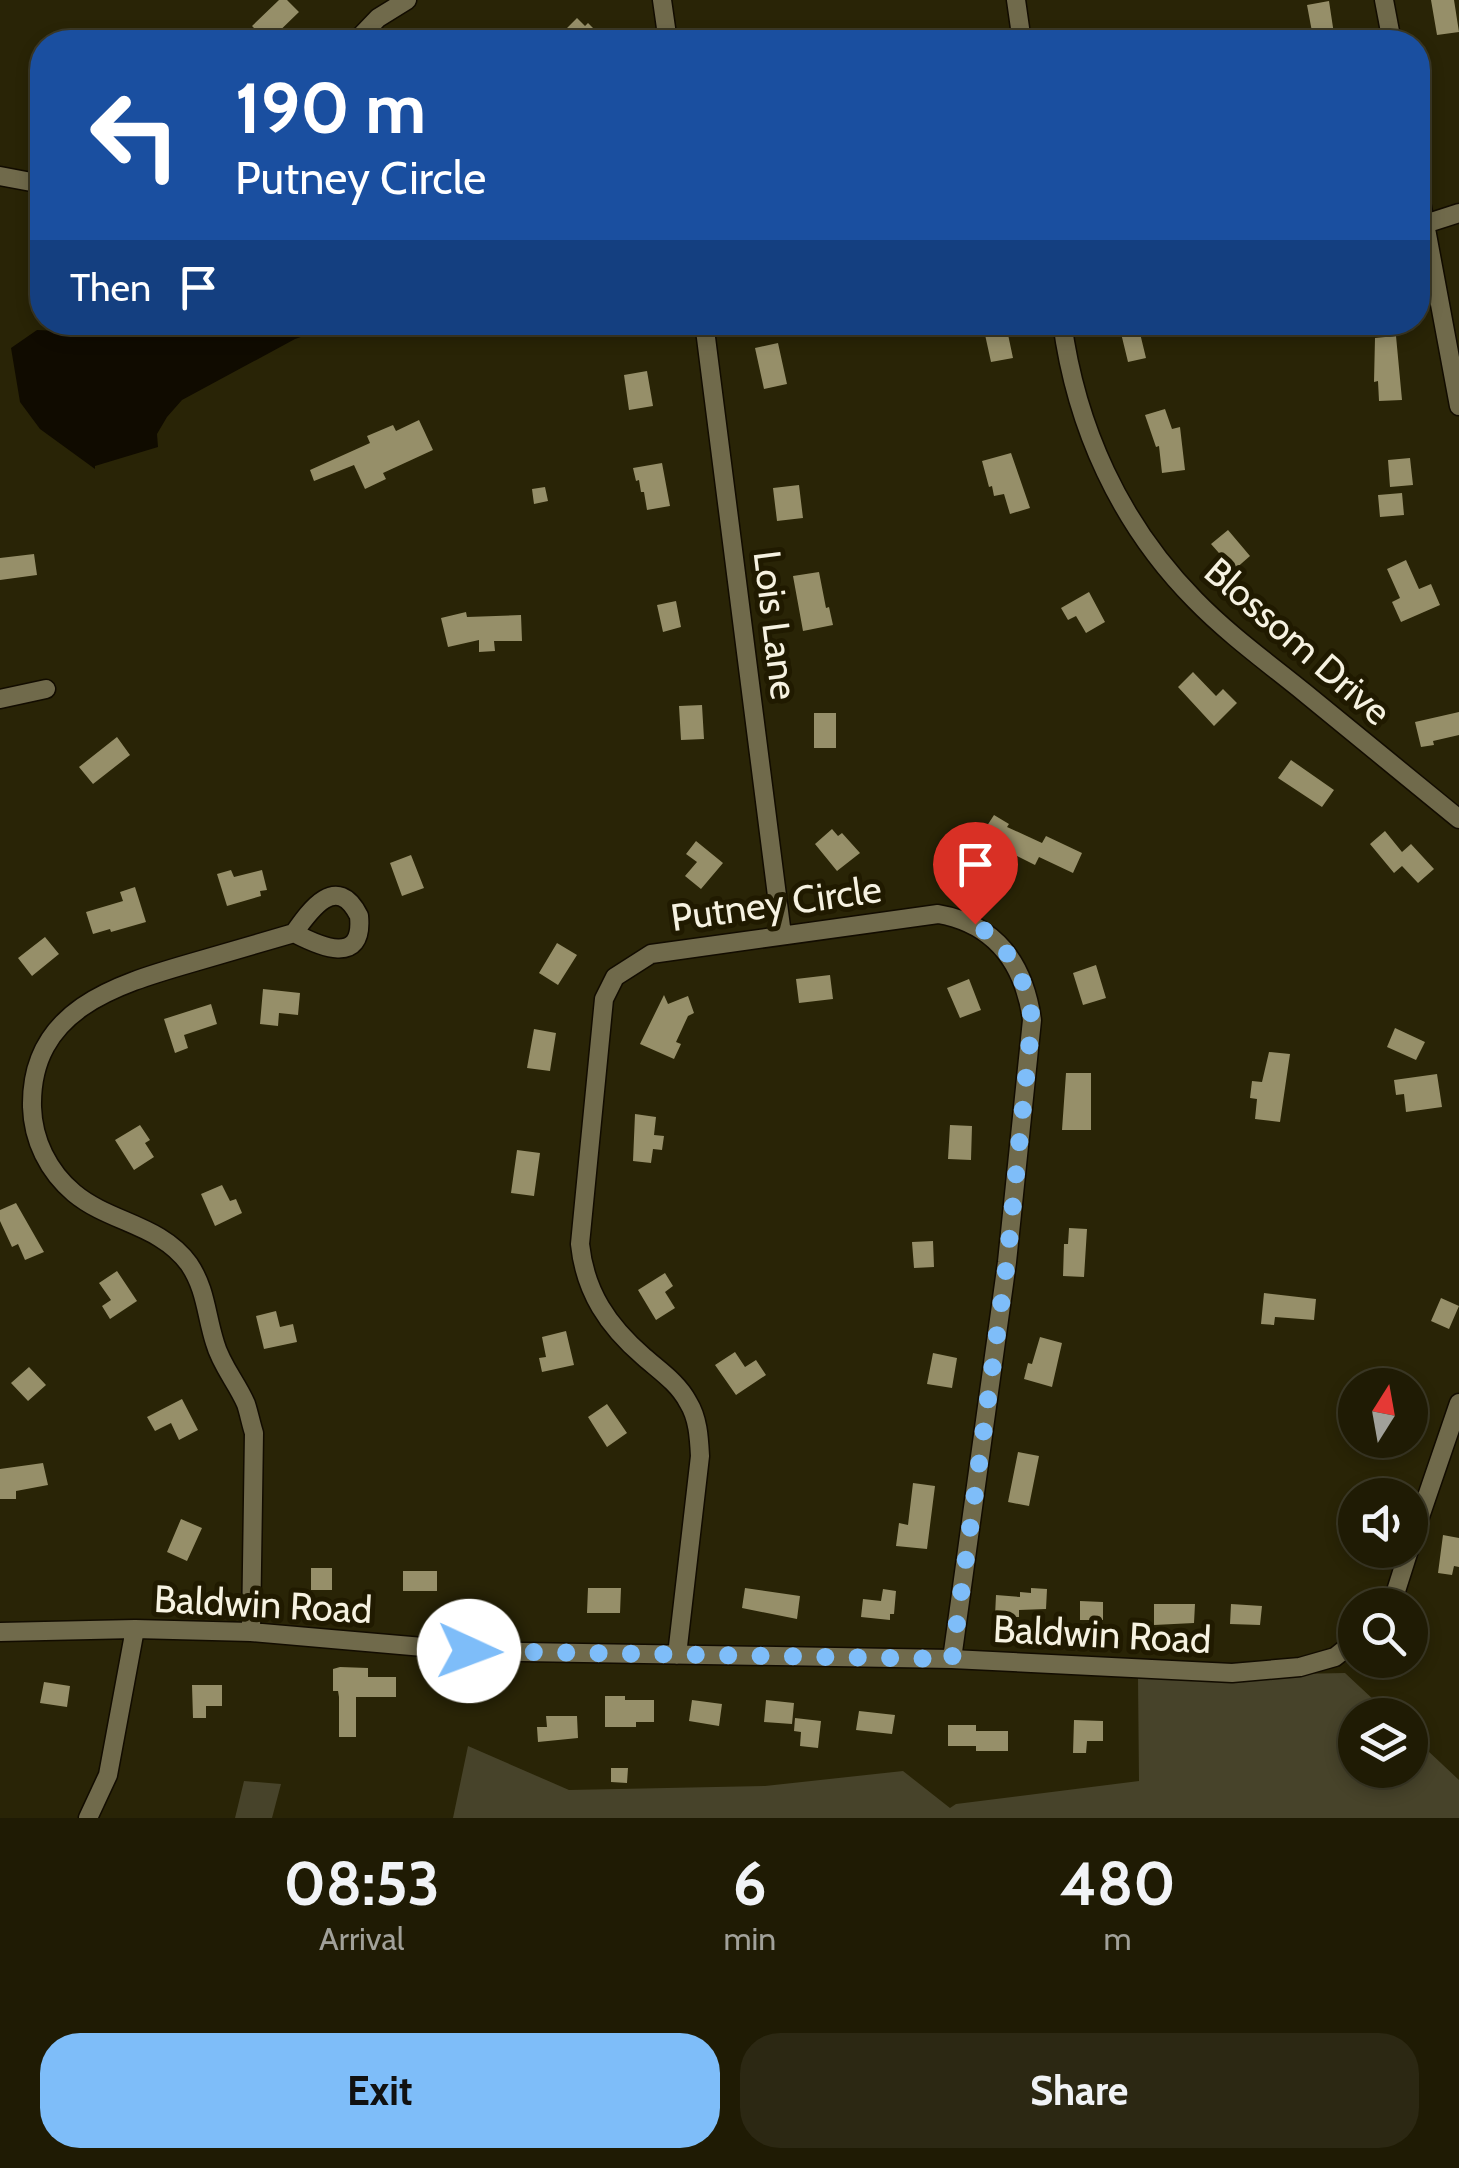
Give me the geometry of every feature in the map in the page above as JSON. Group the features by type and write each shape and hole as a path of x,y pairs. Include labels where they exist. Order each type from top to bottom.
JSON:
{"street":[{"path":"366,30 407,0"},
{"path":"662,0 666,30"},
{"path":"1016,0 1020,30"},
{"path":"1384,0 1390,30"},
{"path":"0,176 30,182"},
{"path":"1430,222 1459,213"},
{"path":"1430,251 1459,406"},
{"name":"Lois Lane","path":"706,335 782,935"},
{"name":"Blossom Drive","path":"1064,335 1074,390 1089,437 1130,517 1170,571 1222,626 1459,819"},
{"path":"0,699 46,689"},
{"name":"Putney Circle","path":"677,1655 700,1456 698,1430 691,1406 678,1386 624,1340 605,1317 583,1272 580,1244 600,1016 615,977 650,954 938,914 958,917 990,933 1005,948 1017,968 1032,1020 1007,1262 952,1659"},
{"path":"251,1632 254,1433 245,1403 214,1342 203,1289 189,1264 168,1242 146,1227 108,1213 75,1194 48,1164 33,1128 32,1088 43,1050 67,1017 100,994 133,980 294,933"},
{"path":"1428,1502 1451,1446 1459,1402"},
{"path":"88,1818 108,1776 135,1629"},
{"name":"Baldwin Road","path":"0,1632 251,1632 469,1651 952,1659 1260,1673 1338,1655"}],"shaded area":[{"path":"30,335 307,335 182,400 157,434 158,447 95,469 40,429 20,402 11,348"},
{"path":"1338,1673 1338,1678 1350,1678 1372,1698 1338,1698 1338,1788 1428,1788 1428,1751 1459,1780 1459,1818 453,1818 468,1746 569,1790 765,1786 903,1771 950,1808 956,1804 1139,1781 1138,1677"},
{"path":"244,1781 281,1784 272,1818 235,1818"}],"building":[{"path":"279,0 287,0 299,12 280,30 256,30 252,26"},
{"path":"1431,0 1454,0 1459,32 1437,35"},
{"path":"1329,1 1333,30 1312,30 1307,5"},
{"path":"577,18 595,30 565,30"},
{"path":"985,335 1008,335 1013,358 991,362"},
{"path":"1121,335 1140,335 1146,358 1128,362"},
{"path":"1396,336 1402,400 1379,401 1378,381 1374,382 1375,338"},
{"path":"778,343 787,384 764,389 755,348"},
{"path":"647,371 653,406 629,410 624,375"},
{"path":"1165,409 1172,429 1180,427 1185,470 1162,473 1159,446 1156,447 1145,415"},
{"path":"419,420 433,450 383,473 386,479 365,489 354,465 314,481 310,470 370,443 367,436 393,425 396,431"},
{"path":"1011,453 1030,508 1010,514 1004,494 994,496 992,486 989,487 982,461"},
{"path":"1410,458 1413,485 1390,487 1388,460"},
{"path":"662,463 670,506 647,510 633,468"},
{"path":"799,485 803,518 777,521 773,488"},
{"path":"545,487 548,501 534,504 532,489"},
{"path":"1402,493 1404,515 1380,517 1378,495"},
{"path":"1228,530 1250,556 1234,570 1211,544"},
{"path":"34,554 37,575 0,580 0,558"},
{"path":"1406,560 1419,589 1431,584 1440,605 1401,622 1392,602 1400,598 1387,569"},
{"path":"819,572 833,625 803,631 793,576"},
{"path":"1089,592 1105,622 1086,633 1076,616 1068,620 1061,608"},
{"path":"676,601 681,627 663,632 657,605"},
{"path":"466,612 467,617 521,615 522,641 494,641 495,651 479,652 479,640 448,647 441,618"},
{"path":"1193,672 1216,696 1223,689 1237,703 1214,726 1178,687"},
{"path":"702,705 704,739 681,740 679,706"},
{"path":"1459,712 1459,735 1421,747 1415,722"},
{"path":"814,713 836,713 836,748 814,748"},
{"path":"117,737 130,755 93,784 79,767"},
{"path":"1291,760 1334,790 1322,807 1278,778"},
{"path":"994,815 1009,824 1007,827 1042,843 1046,836 1082,853 1073,873 1039,857 1035,865 1011,853 983,832"},
{"path":"832,829 838,836 842,833 860,853 837,871 815,844"},
{"path":"1385,831 1402,852 1411,844 1434,869 1418,883 1402,866 1394,873 1370,844"},
{"path":"696,841 723,863 701,889 685,876 697,862 686,854"},
{"path":"411,855 424,888 402,896 390,863"},
{"path":"231,870 234,877 262,870 267,890 260,891 261,896 227,906 217,874"},
{"path":"135,887 146,922 93,934 86,912 123,901 120,892"},
{"path":"45,937 59,954 32,976 18,958"},
{"path":"557,943 577,955 558,985 539,973"},
{"path":"1096,965 1106,998 1083,1005 1073,973"},
{"path":"830,975 833,999 799,1003 796,979"},
{"path":"969,979 981,1010 960,1018 947,988"},
{"path":"263,989 300,993 298,1015 279,1013 278,1026 260,1024"},
{"path":"664,995 668,1004 688,996 694,1013 688,1016 676,1042 681,1044 674,1059 640,1044"},
{"path":"211,1004 217,1024 184,1035 188,1048 175,1053 164,1019"},
{"path":"1395,1028 1425,1042 1416,1060 1387,1047"},
{"path":"534,1029 556,1033 550,1071 527,1068"},
{"path":"1269,1052 1290,1054 1280,1122 1255,1119 1257,1099 1250,1098 1252,1081 1262,1082"},
{"path":"1066,1073 1091,1073 1091,1130 1062,1130"},
{"path":"1437,1074 1442,1107 1406,1112 1404,1094 1396,1095 1394,1080"},
{"path":"635,1114 656,1117 654,1135 664,1136 662,1150 653,1149 651,1163 633,1161"},
{"path":"140,1125 150,1140 145,1143 154,1157 134,1170 115,1140"},
{"path":"950,1125 972,1126 971,1160 948,1159"},
{"path":"517,1150 540,1153 534,1196 511,1193"},
{"path":"222,1185 230,1201 236,1199 242,1213 215,1226 201,1194"},
{"path":"16,1203 44,1252 25,1260 18,1244 12,1247 0,1221 0,1210"},
{"path":"1069,1228 1087,1229 1084,1277 1063,1276"},
{"path":"933,1241 934,1267 914,1268 912,1242"},
{"path":"117,1271 137,1301 110,1319 102,1306 111,1300 99,1283"},
{"path":"665,1273 673,1286 665,1292 675,1308 656,1320 638,1290"},
{"path":"1264,1293 1316,1299 1314,1320 1275,1317 1274,1325 1261,1324"},
{"path":"1441,1298 1459,1306 1449,1329 1431,1321"},
{"path":"276,1311 280,1327 293,1324 297,1342 264,1349 256,1316"},
{"path":"566,1331 574,1365 542,1372 539,1358 546,1357 542,1337"},
{"path":"1040,1337 1062,1343 1052,1387 1024,1379"},
{"path":"735,1352 745,1367 756,1360 766,1375 736,1395 715,1365"},
{"path":"933,1353 957,1358 952,1388 927,1384"},
{"path":"29,1367 46,1385 28,1401 11,1383"},
{"path":"182,1399 198,1430 179,1440 171,1423 155,1431 147,1417"},
{"path":"607,1404 627,1433 607,1447 588,1417"},
{"path":"1018,1452 1039,1456 1029,1506 1008,1502"},
{"path":"43,1463 48,1485 16,1491 16,1499 0,1499 0,1469"},
{"path":"913,1483 935,1486 927,1549 896,1546 899,1523 908,1525"},
{"path":"181,1519 202,1528 187,1561 167,1552"},
{"path":"1443,1535 1459,1538 1459,1567 1454,1566 1452,1575 1438,1573"},
{"path":"311,1568 332,1568 332,1590 311,1590"},
{"path":"403,1571 437,1571 437,1591 403,1591"},
{"path":"588,1588 621,1588 620,1613 587,1613"},
{"path":"745,1588 800,1596 797,1619 742,1608"},
{"path":"1031,1588 1047,1589 1046,1609 1019,1610 1019,1617 995,1616 996,1595 1020,1597 1020,1592 1031,1593"},
{"path":"883,1589 896,1591 890,1620 861,1617 863,1599 881,1601"},
{"path":"1080,1601 1103,1602 1103,1620 1080,1620"},
{"path":"1154,1604 1195,1604 1194,1623 1154,1625"},
{"path":"1231,1604 1262,1606 1260,1625 1230,1624"},
{"path":"368,1668 368,1677 396,1677 396,1697 356,1697 356,1737 339,1737 339,1697 338,1691 333,1691 333,1669"},
{"path":"44,1682 70,1686 67,1707 40,1703"},
{"path":"192,1685 222,1685 222,1706 206,1706 206,1718 193,1718"},
{"path":"605,1696 654,1700 654,1722 636,1722 636,1727 605,1727"},
{"path":"692,1700 722,1704 719,1726 689,1721"},
{"path":"766,1700 794,1703 792,1724 764,1722"},
{"path":"859,1711 895,1715 892,1734 856,1730"},
{"path":"546,1716 577,1716 578,1738 538,1742 537,1727 547,1727"},
{"path":"795,1718 821,1721 818,1748 800,1746 801,1732 794,1731"},
{"path":"1074,1720 1103,1721 1103,1741 1087,1741 1086,1753 1073,1753"},
{"path":"948,1725 976,1725 976,1731 1008,1731 1008,1751 948,1746"},
{"path":"611,1768 628,1768 627,1783 611,1782"}],"route":[{"path":"469,1651 952,1659 1007,1262 1032,1020 1017,968 1005,948 975,924"}]}
